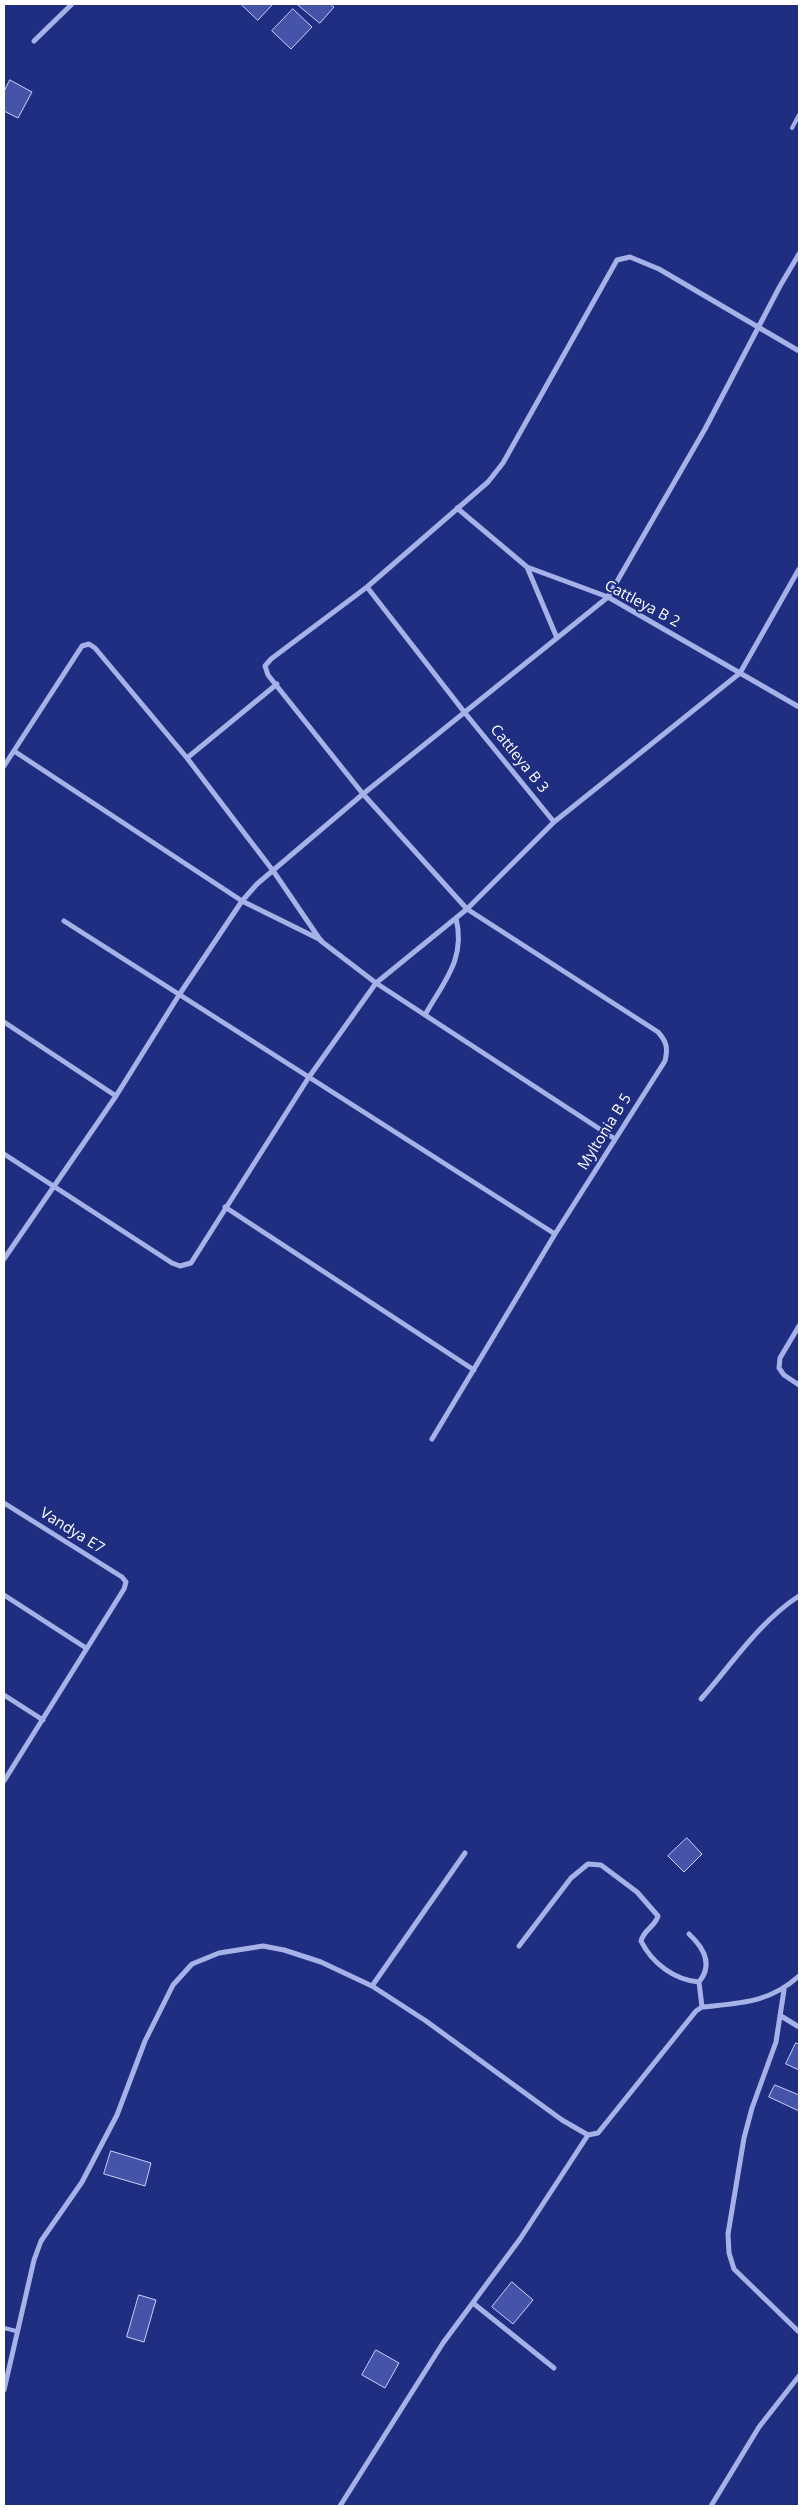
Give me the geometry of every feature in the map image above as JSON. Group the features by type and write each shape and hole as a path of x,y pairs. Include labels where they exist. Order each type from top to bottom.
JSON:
{"street":[{"path":"34,41 72,4"},
{"path":"4,1259 116,1096 179,995 242,901 257,884 274,872 363,794 608,597 705,429 758,327 799,254"},
{"path":"467,909 363,794 268,675 265,666 271,659 367,587 488,482 503,463 617,260 630,257 659,268 799,351"},
{"name":"Cattleya B 2","path":"457,508 527,567 608,597 799,707"},
{"name":"Cattleya B 2","path":"527,567 557,638"},
{"path":"4,1154 172,1263 180,1266 191,1262 309,1078 376,982 467,909 554,822 740,673 799,569"},
{"name":"Cattleya B 3","path":"367,587 465,713 554,822"},
{"path":"4,766 82,646 89,644 95,648 187,758 274,872 321,940"},
{"path":"187,758 277,684"},
{"path":"14,751 242,901 321,940 376,982 615,1139"},
{"name":"Myltonia B 5","path":"432,1439 555,1234 665,1061 668,1049 666,1041 658,1032 467,909"},
{"path":"425,1015 455,963 460,936 456,918"},
{"path":"64,921 555,1234"},
{"path":"4,1022 116,1096"},
{"path":"225,1207 474,1370"},
{"path":"799,1326 780,1358 779,1368 784,1375 799,1385"},
{"name":"Vandya E7","path":"4,1503 122,1577 126,1582 124,1589 86,1648"},
{"path":"4,1595 86,1648 4,1781"},
{"path":"701,1699 761,1628 785,1605 799,1596"},
{"path":"4,1695 42,1720"},
{"path":"372,1986 465,1853"},
{"path":"518,1946 571,1878 588,1864 601,1865 637,1892 658,1916 656,1924 643,1933 641,1941 645,1950 674,1976 699,1982"},
{"path":"689,1934 702,1946 706,1963 704,1974 699,1982 702,2007"},
{"path":"4,2390 16,2331 34,2260 42,2241 82,2182 117,2115 157,2014 173,1985 192,1964 219,1953 263,1946 321,1962 372,1986 426,2021 562,2120 588,2135 598,2133 696,2011 702,2007 759,2000 784,1990 799,1976"},
{"path":"784,1990 776,2042 752,2108 744,2138 728,2234 729,2253 734,2270 799,2332"},
{"path":"781,2016 799,2027"},
{"path":"340,2506 443,2343 520,2239 588,2135"},
{"path":"473,2303 554,2368"},
{"path":"711,2506 759,2427 799,2376"}],"lane":[{"path":"792,128 799,115"},
{"path":"4,2328 16,2331"}],"building":[{"path":"241,4 273,4 258,20"},
{"path":"297,4 330,4 334,7 320,23"},
{"path":"293,9 312,27 291,49 272,31"},
{"path":"10,80 32,92 18,118 4,111 4,92"},
{"path":"687,1838 702,1854 684,1872 668,1856"},
{"path":"796,2043 799,2044 799,2070 786,2064"},
{"path":"775,2085 799,2095 799,2111 769,2097"},
{"path":"111,2151 151,2163 145,2186 104,2174"},
{"path":"512,2282 533,2300 513,2324 492,2307"},
{"path":"139,2295 156,2300 144,2342 127,2337"},
{"path":"376,2350 399,2363 385,2388 362,2375"}]}
